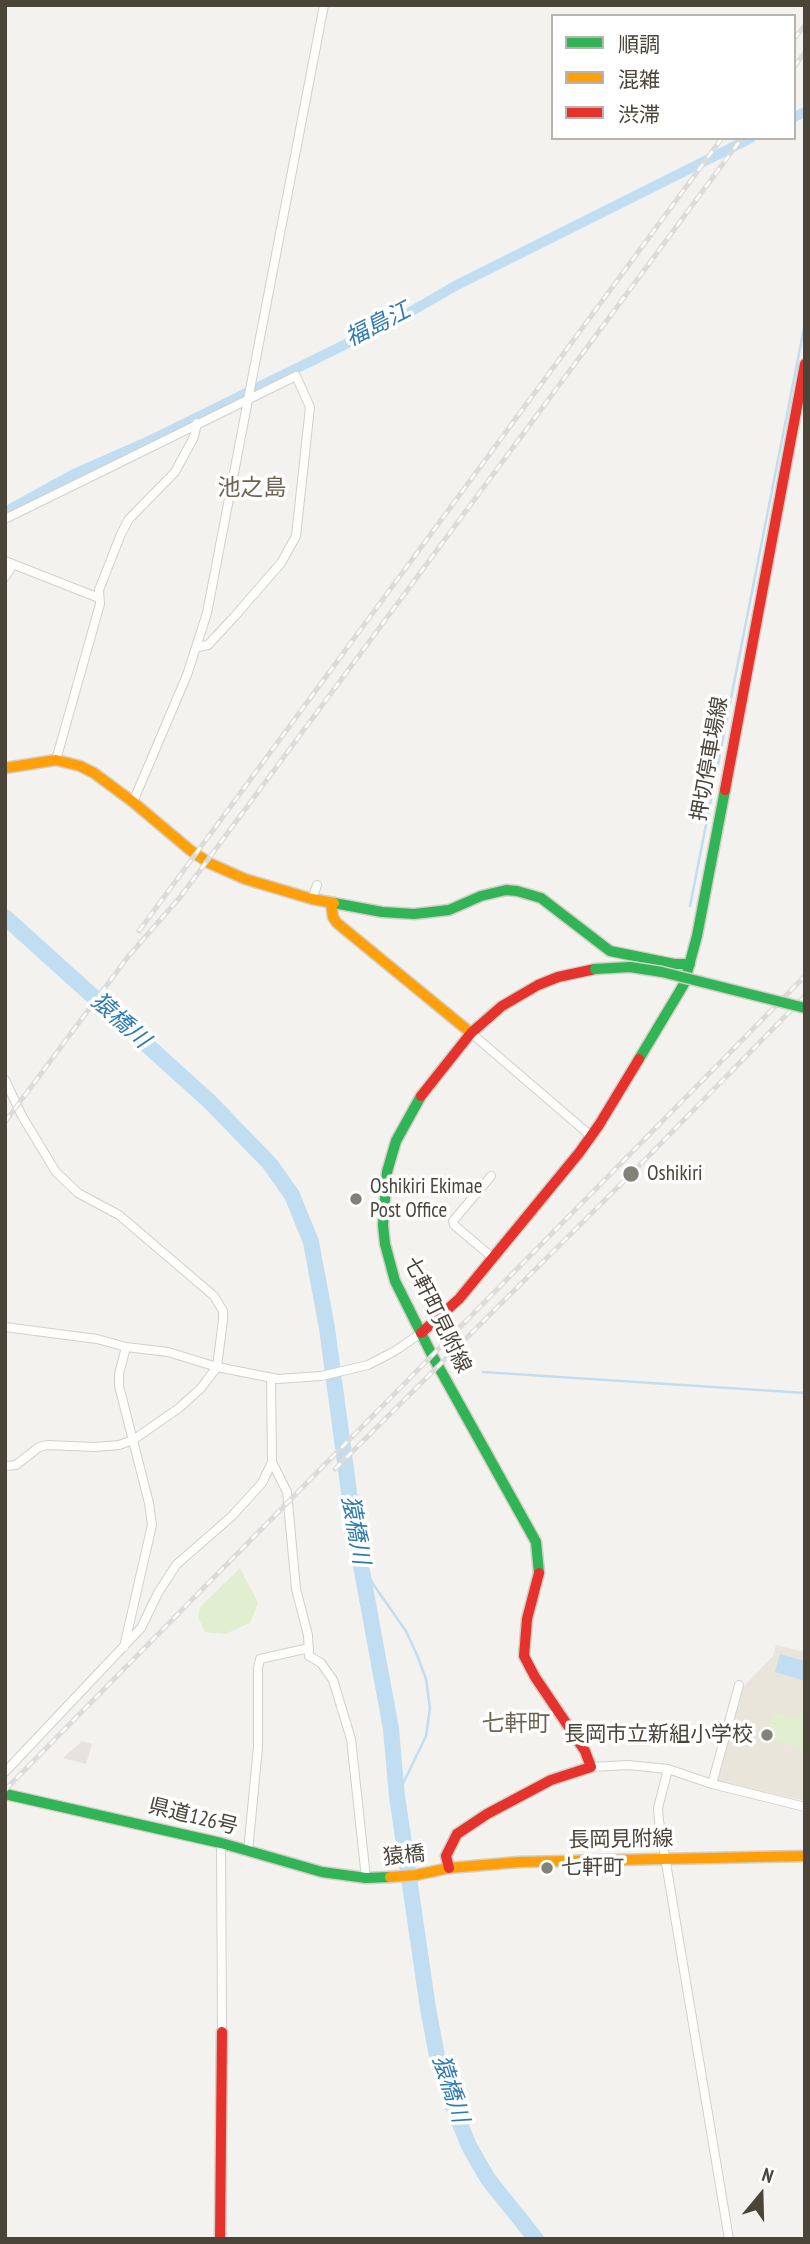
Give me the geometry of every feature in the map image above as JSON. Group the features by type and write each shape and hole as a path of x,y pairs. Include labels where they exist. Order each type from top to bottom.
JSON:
{"main road":[{"name":"押切停車場線","path":"421,1333 459,1299 591,1136 684,984 805,364"},
{"path":"5,768 56,760 80,766 133,802 190,850 221,869 244,879 312,899 382,912 431,914 449,910 481,896 506,890 517,891 541,898 610,950 640,958 690,964"},
{"path":"331,904 337,923 471,1033"},
{"name":"七軒町見附線","path":"591,1767 585,1751 524,1656 527,1619 540,1570 536,1542 395,1281 385,1244 383,1208 387,1172 396,1141 417,1101 471,1033 502,1006 558,977 595,969 630,967 663,972 805,1008"},
{"path":"444,1870 446,1856 457,1834 487,1814 551,1780 591,1767"},
{"name":"県道126号","path":"5,1794 221,1843 322,1872 369,1878"},
{"name":"長岡見附線","path":"444,1870 519,1862 805,1856"},
{"name":"猿橋","path":"369,1878 444,1870"},
{"path":"220,2239 222,2032"}],"street":[{"path":"133,802 198,646 207,613 324,5"},
{"path":"5,519 296,376 310,407 296,536 281,563 234,617 208,645 198,646"},
{"path":"56,760 100,604 102,581 129,519 175,472 194,437 197,424"},
{"path":"5,577 9,563 99,598"},
{"path":"312,899 317,885"},
{"path":"471,1033 591,1136"},
{"path":"5,1080 22,1116 56,1172 78,1193 119,1215 214,1296 223,1311 217,1367 201,1388 179,1408 133,1440 119,1445 47,1445 39,1447 16,1465 5,1466"},
{"path":"491,1176 453,1221 454,1225 492,1257"},
{"path":"5,1327 97,1339 126,1347 168,1352 217,1367 271,1378 293,1379 342,1372 368,1365 421,1333"},
{"path":"124,1648 152,1525 149,1503 118,1386 126,1347"},
{"path":"271,1378 272,1462 287,1492 296,1589 308,1635 309,1656 321,1664 333,1680 351,1739 369,1878"},
{"path":"5,1772 124,1648 141,1628 176,1565 232,1516 262,1483 272,1462"},
{"path":"248,1851 258,1747 260,1659 309,1648"},
{"path":"712,1784 739,1685"},
{"path":"591,1767 628,1765 668,1769 712,1784 805,1807"},
{"path":"668,1769 658,1808 729,2239"},
{"path":"221,1843 222,2032"}],"shaded area":[{"name":"長岡市立新組小学校","path":"776,1645 805,1652 805,1801 718,1781 741,1689 773,1656"},
{"path":"82,1741 92,1744 86,1764 63,1758"}],"green space":[{"path":"240,1568 258,1603 250,1623 225,1634 205,1632 198,1617 200,1607"},
{"path":"805,1703 805,1750 766,1739 773,1712 797,1719"}],"water":[{"path":"780,1654 805,1661 805,1681 775,1672"}],"waterway":[{"name":"福島江","path":"796,116 805,112"},
{"name":"福島江","path":"5,512 76,473 151,440 405,315 455,286 747,140"},
{"path":"690,906 805,323"},
{"name":"猿橋川","path":"5,917 209,1101 270,1164 292,1195 311,1242 327,1328 353,1522 391,1729 397,1796 437,2056 450,2099 469,2146 488,2179 536,2239"},
{"path":"483,1372 805,1393"},
{"path":"358,1545 361,1560 373,1584 406,1631 426,1679 430,1708 426,1736 397,1796"}],"railway":[{"path":"796,36 805,25"},
{"path":"796,64 805,52"},
{"path":"139,931 721,140"},
{"path":"5,1122 127,958 181,896 741,140"},
{"path":"5,1790 805,976"},
{"path":"335,1469 805,996"}],"traffic: fast":[{"path":"639,1059 684,984 697,936 725,790"},
{"path":"334,903 382,912 414,914 449,910 481,896 506,890 517,891 541,898 610,951 674,964 690,964"},
{"path":"595,969 630,967 662,972 805,1008"},
{"path":"421,1096 396,1141 387,1172 383,1225 385,1244 395,1281 432,1355 536,1542 539,1573"},
{"path":"5,1794 221,1843 322,1872 366,1878 390,1877"}],"traffic: slow":[{"path":"5,768 56,760 80,766 133,802 209,863 245,879 334,903"},
{"path":"331,904 337,923 471,1033"},
{"path":"390,1877 449,1868 519,1862 805,1856"}],"traffic: jam":[{"path":"725,790 805,364"},
{"path":"421,1096 471,1033 502,1006 558,977 595,969"},
{"path":"421,1333 459,1299 579,1153 639,1059"},
{"path":"449,1868 446,1856 457,1834 487,1814 551,1780 591,1767 585,1751 524,1656 527,1619 539,1573"},
{"path":"220,2239 222,2032"}],"place":[{"name":"Oshikiri","path":"631,1174"},
{"name":"Oshikiri Ekimae Post Office","path":"356,1199"},
{"name":"長岡市立新組小学校","path":"767,1735"},
{"name":"七軒町","path":"547,1868"}],"district":[{"name":"池之島","path":"252,488"},
{"name":"七軒町","path":"516,1724"}]}
